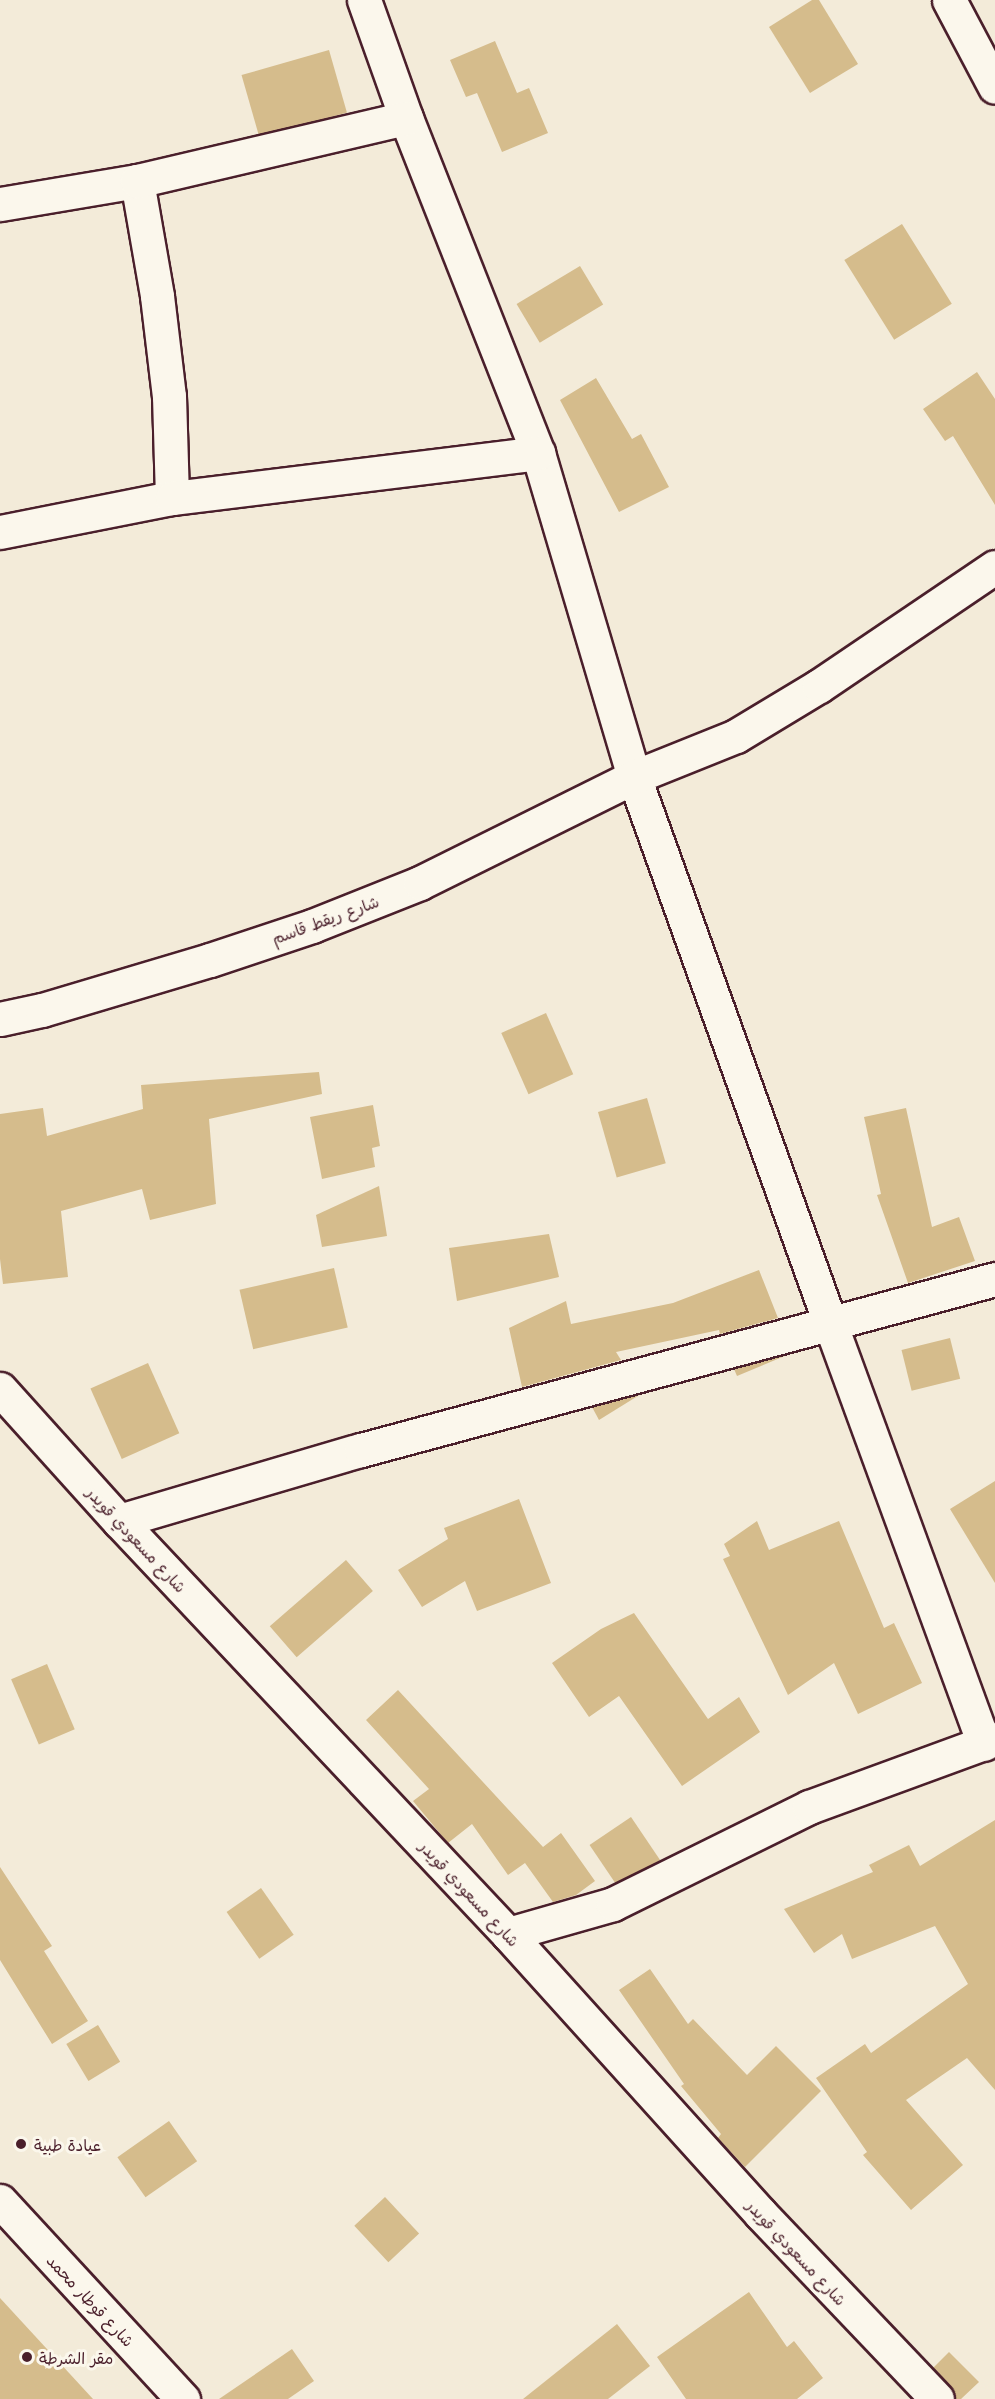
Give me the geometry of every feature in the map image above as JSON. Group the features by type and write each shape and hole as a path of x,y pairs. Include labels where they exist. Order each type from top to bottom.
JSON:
{"street":[{"path":"364,0 406,118 538,453 634,777 830,1323 990,1742 809,1807 613,1904 508,1934"},
{"path":"949,0 995,87"},
{"path":"0,204 137,182 406,118"},
{"path":"137,182 157,296 169,396 172,498"},
{"path":"0,532 172,498 538,453"},
{"name":"شارع ريقط قاسم","path":"0,1018 42,1010 312,926 420,883 634,777 736,736 819,686 995,567"},
{"path":"119,1521 362,1450 995,1279"},
{"name":"شارع مسعودي قويدر","path":"0,1389 119,1521 508,1934 761,2214 937,2399"},
{"name":"شارع قوطار محمد","path":"0,2201 183,2399"}],"building":[{"path":"812,0 819,0 858,64 810,93 769,27"},
{"path":"495,41 517,93 529,88 548,133 502,152 477,93 466,97 450,60"},
{"path":"329,50 347,112 259,138 242,75"},
{"path":"902,224 952,304 894,340 844,260"},
{"path":"580,266 603,305 540,343 517,304"},
{"path":"977,372 995,399 995,505 953,436 945,441 923,409"},
{"path":"596,378 632,439 641,434 669,487 619,512 560,400"},
{"path":"546,1013 573,1074 528,1094 501,1033"},
{"path":"319,1072 322,1094 209,1119 216,1204 150,1220 142,1189 61,1211 68,1277 3,1284 0,1259 0,1114 43,1108 47,1136 143,1109 141,1085"},
{"path":"647,1098 666,1163 617,1177 598,1112"},
{"path":"373,1105 380,1146 372,1148 375,1167 322,1179 310,1117"},
{"path":"906,1108 932,1227 959,1217 975,1261 908,1283 877,1195 881,1194 864,1117"},
{"path":"379,1186 387,1236 322,1247 316,1215"},
{"path":"549,1234 559,1277 457,1301 449,1248"},
{"path":"334,1268 348,1327 253,1349 239,1290"},
{"path":"759,1270 778,1318 720,1334 719,1330 616,1352 621,1360 522,1387 509,1328 566,1301 571,1324 673,1303"},
{"path":"950,1338 960,1379 912,1391 901,1350"},
{"path":"792,1353 737,1376 734,1369"},
{"path":"148,1363 179,1433 122,1459 90,1389"},
{"path":"641,1394 599,1420 592,1407"},
{"path":"995,1481 995,1583 950,1509"},
{"path":"519,1499 551,1583 477,1611 465,1581 422,1607 398,1570 448,1539 444,1528"},
{"path":"757,1521 769,1550 839,1521 884,1628 894,1623 922,1683 858,1714 834,1663 788,1695 723,1559 730,1556 724,1544"},
{"path":"346,1560 373,1591 297,1657 270,1626"},
{"path":"634,1613 708,1719 739,1697 760,1732 682,1786 619,1696 589,1717 552,1663 601,1629"},
{"path":"47,1664 75,1729 39,1745 11,1679"},
{"path":"398,1690 543,1847 561,1833 595,1881 576,1895 553,1902 525,1863 508,1875 472,1824 448,1843 413,1801 429,1789 366,1720"},
{"path":"631,1817 660,1860 619,1888 590,1845"},
{"path":"995,1820 995,2090 967,2058 906,2100 963,2165 911,2210 863,2155 867,2152 816,2078 865,2044 871,2053 968,1984 935,1926 852,1959 842,1934 814,1953 784,1909 873,1872 869,1865 909,1845 920,1866"},
{"path":"0,1867 52,1946 44,1951 88,2021 52,2044 0,1960"},
{"path":"261,1888 294,1935 259,1959 227,1912"},
{"path":"650,1969 688,2024 693,2019 747,2075 776,2046 821,2091 745,2167 718,2138 721,2134 681,2086 684,2084 619,1990"},
{"path":"98,2025 120,2062 88,2081 66,2044"},
{"path":"169,2121 197,2161 145,2197 117,2157"},
{"path":"385,2197 419,2234 388,2262 354,2226"},
{"path":"749,2292 787,2347 794,2341 823,2378 797,2399 686,2399 657,2357"},
{"name":"مقر الشرطة","path":"0,2298 93,2399 0,2399"},
{"path":"617,2324 650,2366 608,2399 523,2399"},
{"path":"292,2349 314,2381 288,2399 219,2399"},
{"path":"949,2352 979,2382 961,2399 955,2399 951,2387 933,2368"}],"place":[{"name":"عيادة طبية","path":"21,2144"},
{"name":"مقر الشرطة","path":"27,2357"}]}
